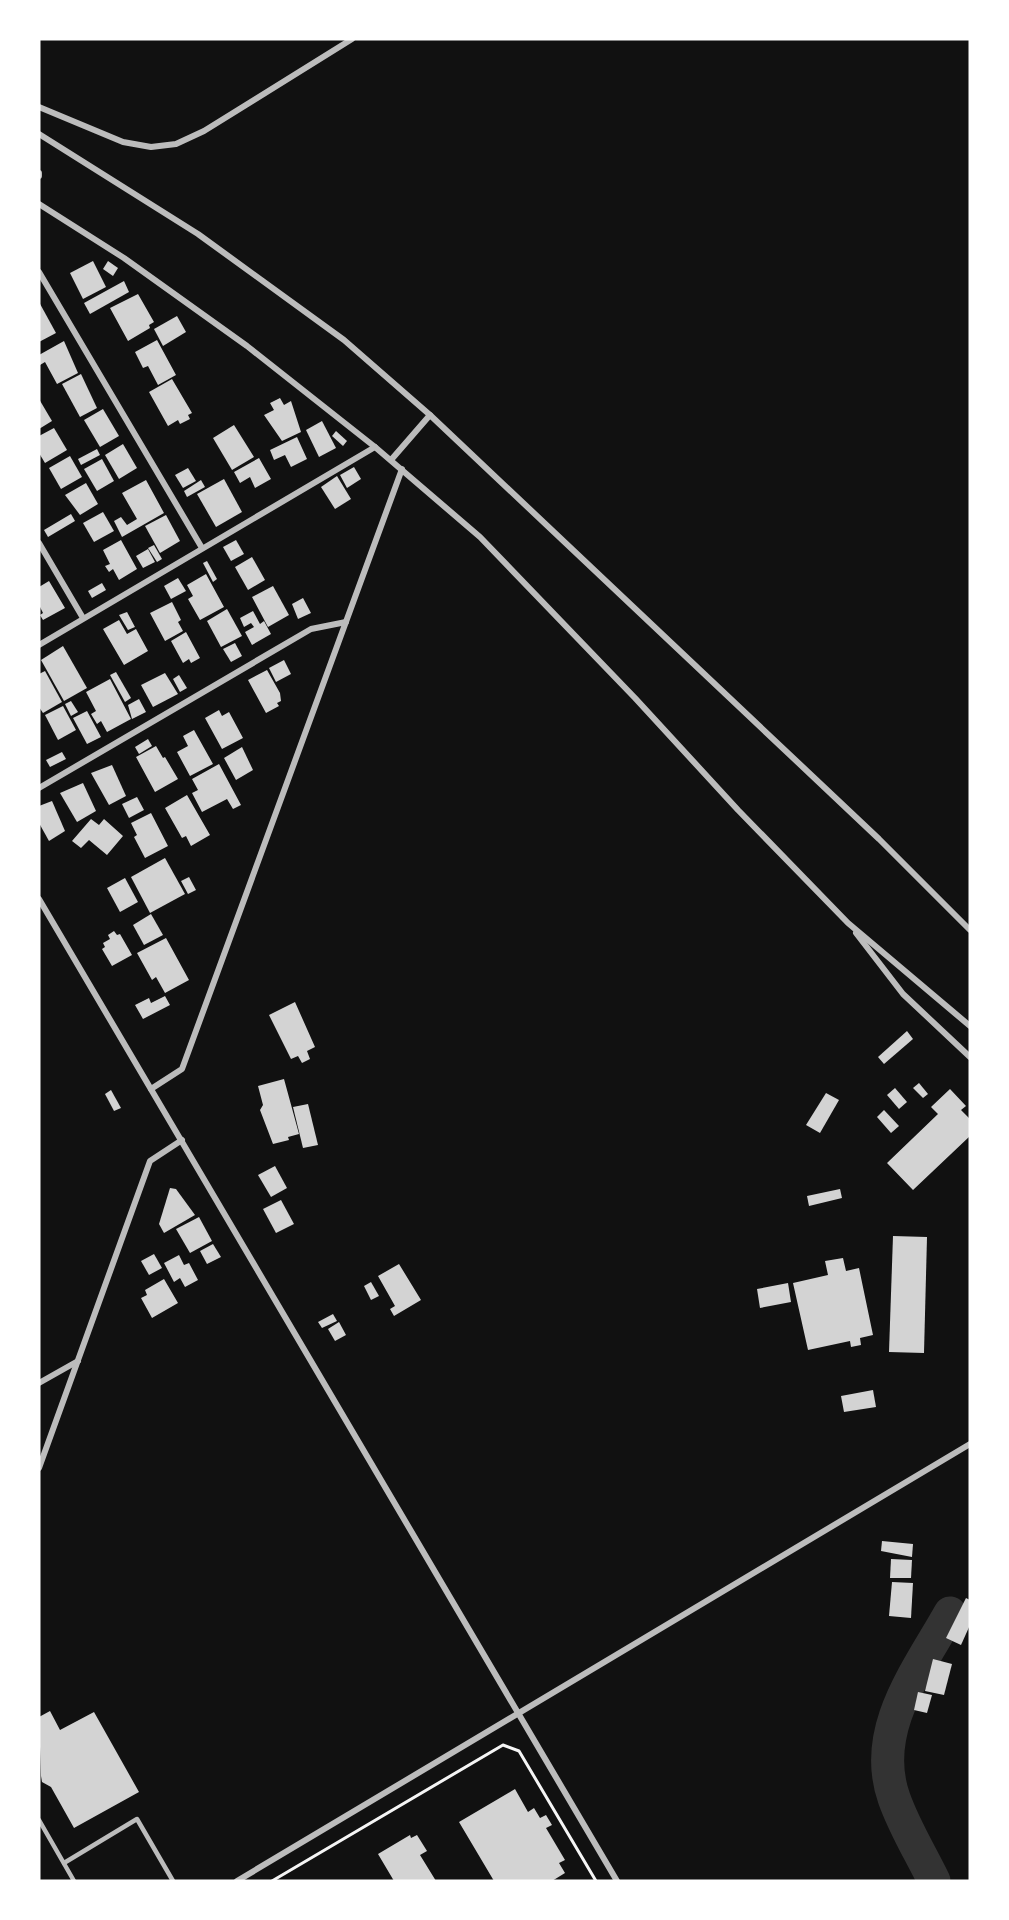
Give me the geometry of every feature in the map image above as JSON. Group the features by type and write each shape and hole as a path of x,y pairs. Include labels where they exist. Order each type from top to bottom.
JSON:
{"street":[{"path":"39,107 123,142 151,147 176,144 204,131 352,39"},
{"path":"39,134 198,234 344,340 430,415 879,839 970,930"},
{"path":"39,204 124,258 247,346 391,459 480,537 848,923 970,1026"},
{"path":"39,272 202,548"},
{"path":"391,459 430,415"},
{"path":"39,645 375,447"},
{"path":"151,1089 182,1069 402,469"},
{"path":"39,543 83,618"},
{"path":"39,788 312,629 346,622"},
{"path":"39,899 41,907 182,1140 617,1881"},
{"path":"848,923 903,994 970,1057"},
{"path":"39,1468 150,1161 182,1140"},
{"path":"39,1383 78,1361"},
{"path":"237,1881 970,1444"}],"lane":[{"path":"64,1863 137,1819 173,1881"},
{"path":"39,1820 74,1881"}],"path":[{"path":"272,1881 503,1745 519,1751 596,1881"}],"building":[{"path":"93,261 106,287 83,299 70,273"},
{"path":"108,261 118,268 113,276 103,269"},
{"path":"124,281 129,292 90,314 84,303"},
{"path":"138,294 154,322 149,325 150,328 128,341 110,308"},
{"path":"39,302 56,333 39,342"},
{"path":"177,316 186,332 163,346 154,329"},
{"path":"157,340 176,375 158,385 148,366 143,368 135,352"},
{"path":"64,341 78,373 57,384 45,362 40,365 39,355"},
{"path":"81,374 97,408 80,417 62,384"},
{"path":"172,379 192,413 188,415 190,419 180,424 178,420 168,426 149,392"},
{"path":"280,398 284,405 291,401 301,432 282,441 264,415 274,410 270,403"},
{"path":"39,399 52,421 39,429"},
{"path":"103,409 119,436 100,447 84,420"},
{"path":"322,421 336,448 319,457 306,430"},
{"path":"234,425 254,457 232,470 213,438"},
{"path":"54,428 67,450 45,463 39,453 39,436"},
{"path":"336,431 347,441 343,446 332,436"},
{"path":"297,437 307,459 291,467 285,455 274,460 270,450"},
{"path":"123,444 137,468 119,479 105,455"},
{"path":"97,449 100,455 81,465 78,459"},
{"path":"70,456 82,477 61,489 49,468"},
{"path":"259,458 271,479 255,488 250,477 240,483 234,472"},
{"path":"102,459 114,481 97,491 84,469"},
{"path":"354,467 361,479 347,488 340,475"},
{"path":"188,468 196,481 183,488 175,475"},
{"path":"337,476 351,499 335,509 321,487"},
{"path":"224,479 242,512 216,527 197,494"},
{"path":"146,480 164,513 122,537 114,521 121,517 127,525 137,519 122,493"},
{"path":"201,480 205,487 187,497 184,491"},
{"path":"86,483 98,504 80,515 65,495"},
{"path":"103,512 114,531 94,542 83,523"},
{"path":"71,514 75,521 48,537 44,530"},
{"path":"166,515 180,541 160,553 145,526"},
{"path":"121,540 137,569 119,580 113,569 109,572 105,566 110,564 103,550"},
{"path":"236,540 244,554 231,561 223,547"},
{"path":"154,545 162,559 157,562 148,548"},
{"path":"148,549 155,562 143,568 136,556"},
{"path":"252,557 265,580 248,590 235,567"},
{"path":"207,561 217,579 213,582 203,563"},
{"path":"206,574 224,607 200,620 188,599 193,596 187,585"},
{"path":"178,578 186,591 171,599 164,586"},
{"path":"49,581 65,608 43,620 40,615 43,613 39,605 39,587"},
{"path":"102,583 106,590 92,598 88,591"},
{"path":"273,586 289,615 268,627 252,597"},
{"path":"303,598 311,613 298,619 292,604"},
{"path":"172,602 181,620 178,622 183,631 165,641 150,613"},
{"path":"227,609 242,636 221,647 207,621"},
{"path":"253,611 260,624 264,621 271,634 252,645 245,632 254,627 251,623 244,627 240,618"},
{"path":"127,612 135,627 128,630 119,615"},
{"path":"119,620 127,634 136,629 148,651 124,665 103,629"},
{"path":"186,632 200,658 191,663 189,659 183,663 171,641"},
{"path":"235,643 242,656 231,662 223,649"},
{"path":"63,646 87,688 64,701 41,660"},
{"path":"284,660 291,674 276,682 269,668"},
{"path":"267,670 280,693 281,701 277,703 279,706 266,713 248,680"},
{"path":"45,671 62,702 43,713 39,707 39,674"},
{"path":"116,672 131,698 125,702 110,675"},
{"path":"165,673 178,694 153,707 141,685"},
{"path":"179,675 187,688 180,692 173,679"},
{"path":"110,679 131,719 107,732 101,721 97,724 91,714 96,711 86,692"},
{"path":"139,699 146,712 132,719 128,705"},
{"path":"71,701 78,712 71,716 65,704"},
{"path":"63,706 76,730 58,740 45,715"},
{"path":"219,710 222,716 229,712 243,738 222,749 205,718"},
{"path":"87,711 101,737 87,744 73,718"},
{"path":"194,730 213,764 190,776 177,752 188,746 183,736"},
{"path":"148,739 152,746 139,754 135,747"},
{"path":"156,746 178,779 155,792 136,757"},
{"path":"242,747 253,770 236,780 224,758"},
{"path":"62,752 66,759 50,767 46,760"},
{"path":"219,764 241,805 233,809 227,799 202,812 192,793 198,790 192,779"},
{"path":"112,765 126,796 109,805 91,773"},
{"path":"83,783 96,811 77,822 60,793"},
{"path":"187,795 210,835 191,846 186,836 182,838 165,808"},
{"path":"137,797 144,810 129,818 122,804"},
{"path":"52,801 65,831 49,841 39,823 39,806"},
{"path":"151,813 168,846 145,858 134,837 137,835 131,823"},
{"path":"91,819 99,825 104,819 123,836 107,855 89,840 81,848 72,841"},
{"path":"165,858 185,894 150,913 131,877"},
{"path":"189,877 196,890 188,894 181,881"},
{"path":"125,878 138,902 120,912 107,888"},
{"path":"151,914 163,935 144,945 133,925"},
{"path":"114,931 117,935 120,934 132,955 112,966 102,949 105,947 103,943 110,939 108,935"},
{"path":"166,938 189,980 165,993 156,977 152,980 137,953"},
{"path":"165,996 170,1005 143,1019 135,1005 149,998 151,1003"},
{"path":"295,1002 315,1047 307,1051 310,1059 302,1063 298,1056 291,1059 269,1015"},
{"path":"907,1031 913,1039 884,1064 878,1057"},
{"path":"284,1079 299,1134 288,1137 289,1140 273,1144 260,1110 263,1105 258,1086"},
{"path":"919,1083 928,1094 923,1098 913,1088"},
{"path":"895,1088 907,1102 899,1109 887,1095"},
{"path":"950,1089 966,1106 961,1110 970,1119 970,1136 913,1190 887,1163 938,1114 931,1107"},
{"path":"111,1090 121,1108 114,1111 105,1094"},
{"path":"826,1093 839,1100 820,1133 806,1125"},
{"path":"308,1104 318,1145 303,1148 293,1107"},
{"path":"884,1110 899,1126 891,1133 877,1117"},
{"path":"275,1166 287,1188 271,1197 258,1175"},
{"path":"170,1188 176,1189 195,1215 164,1233 159,1224"},
{"path":"840,1189 842,1198 809,1206 807,1196"},
{"path":"281,1200 294,1224 276,1233 263,1209"},
{"path":"199,1217 212,1241 190,1253 176,1229"},
{"path":"893,1236 927,1237 924,1353 889,1352"},
{"path":"213,1244 221,1257 207,1264 200,1251"},
{"path":"154,1254 162,1268 149,1275 141,1261"},
{"path":"179,1255 184,1265 189,1263 198,1280 185,1287 180,1278 174,1282 164,1263"},
{"path":"843,1258 846,1271 859,1268 873,1335 860,1338 861,1345 851,1347 850,1341 808,1350 793,1283 828,1275 825,1261"},
{"path":"399,1264 421,1300 394,1316 390,1309 395,1306 378,1276"},
{"path":"164,1279 178,1303 152,1318 141,1298 147,1295 145,1290"},
{"path":"371,1282 379,1296 371,1300 364,1286"},
{"path":"788,1283 791,1302 760,1308 757,1289"},
{"path":"333,1314 337,1321 322,1328 318,1322"},
{"path":"339,1322 346,1335 335,1341 328,1329"},
{"path":"873,1390 876,1407 844,1412 841,1396"},
{"path":"882,1541 913,1544 912,1557 881,1551"},
{"path":"891,1559 912,1560 911,1578 890,1578"},
{"path":"892,1582 913,1583 911,1618 889,1616"},
{"path":"966,1598 970,1600 970,1625 961,1645 946,1638"},
{"path":"933,1659 952,1664 944,1695 925,1691"},
{"path":"918,1692 932,1695 927,1713 914,1710"},
{"path":"50,1711 60,1730 94,1712 139,1792 74,1828 51,1787 42,1782 39,1717"},
{"path":"515,1789 528,1812 534,1808 540,1818 546,1815 552,1825 546,1828 565,1860 559,1863 565,1873 552,1881 494,1881 459,1822"},
{"path":"410,1835 411,1838 417,1835 427,1851 420,1855 436,1881 394,1881 378,1854"}],"waterway":[{"path":"934,1881 894,1798 888,1773 888,1748 901,1701 950,1613"}]}
